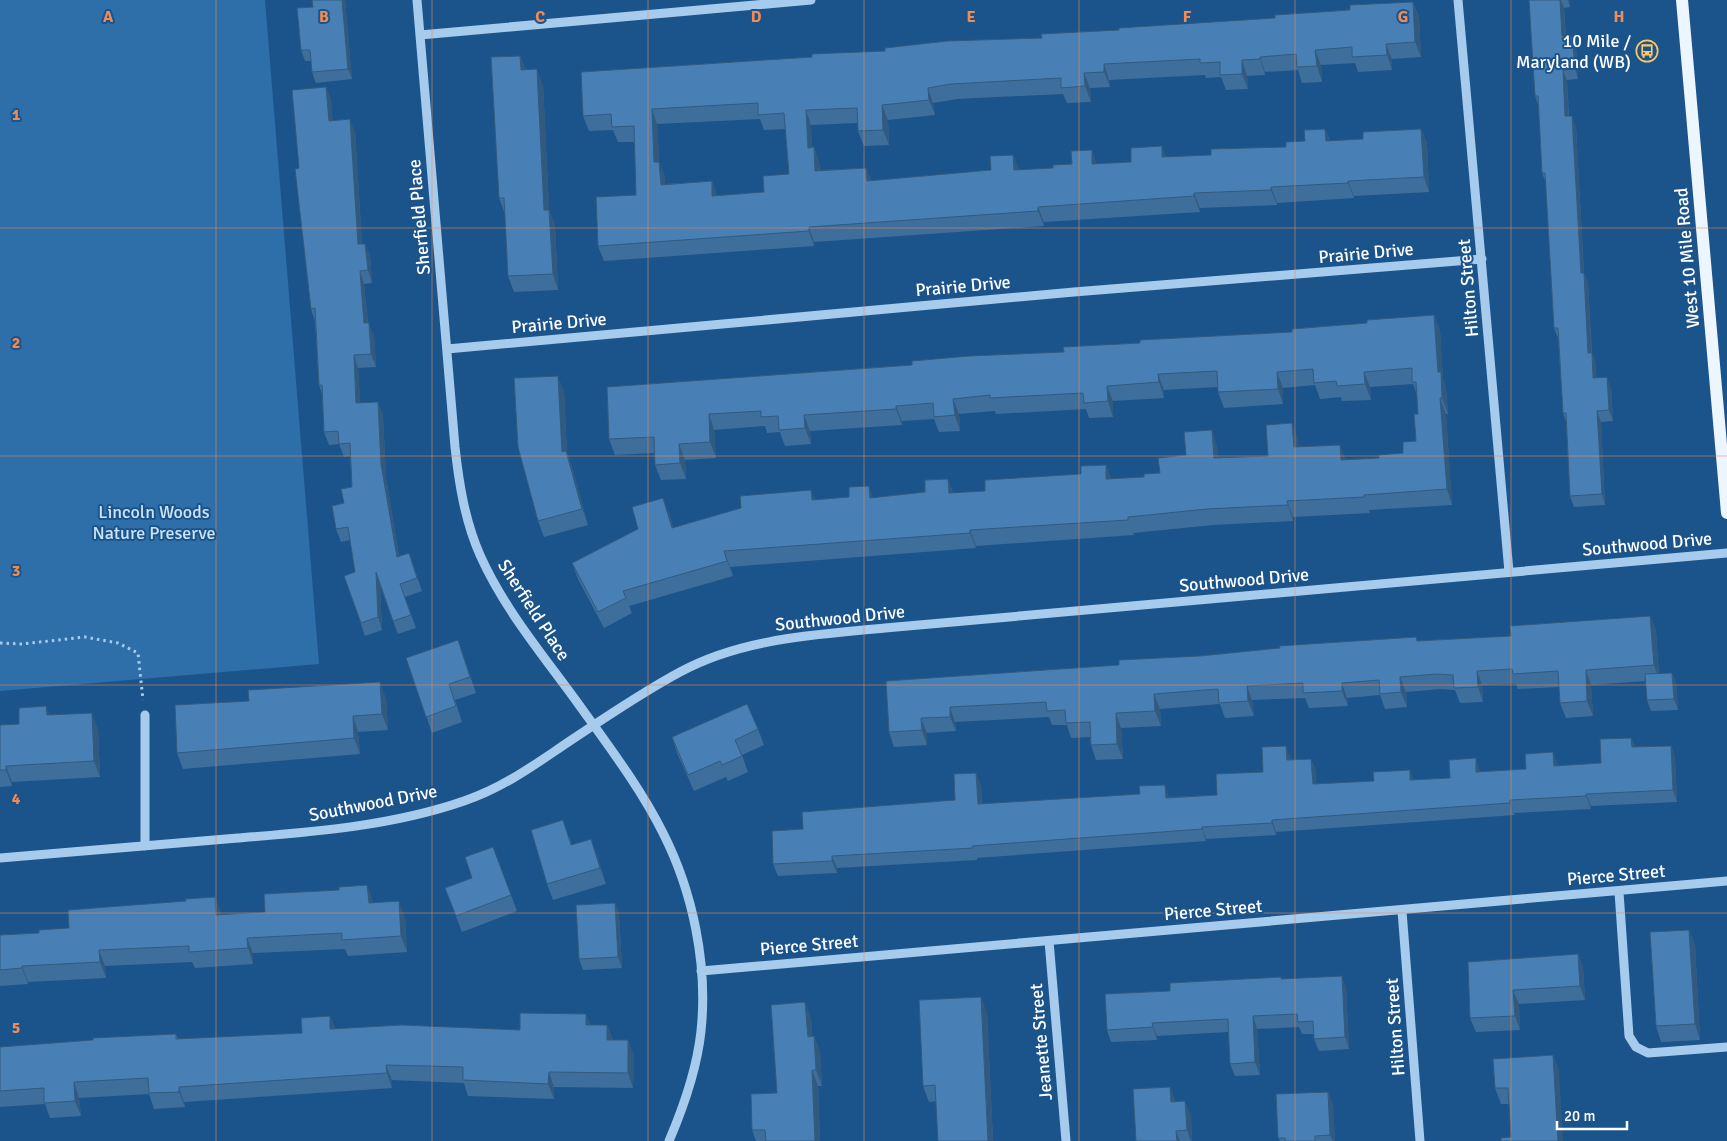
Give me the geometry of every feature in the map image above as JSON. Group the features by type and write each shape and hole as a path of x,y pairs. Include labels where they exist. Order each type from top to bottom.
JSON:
{"main road":[{"name":"West 10 Mile Road","path":"1682,0 1727,513"}],"street":[{"name":"Sherfield Place","path":"416,0 458,481 469,526 479,554 511,611 639,792 674,856 695,927 701,971 702,1016 697,1056 682,1111 670,1141"},
{"path":"420,35 811,0"},
{"name":"Hilton Street","path":"1458,0 1509,572"},
{"name":"Prairie Drive","path":"447,350 1074,292 1482,259"},
{"name":"Southwood Drive","path":"0,858 304,833 411,816 464,801 508,782 682,671 736,650 782,639 1727,553"},
{"path":"145,715 145,846"},
{"name":"Pierce Street","path":"701,971 1619,892 1727,881"},
{"path":"1619,892 1629,1036 1636,1047 1648,1053 1727,1047"},
{"name":"Hilton Street","path":"1402,911 1420,1141"},
{"name":"Jeanette Street","path":"1049,941 1066,1141"}],"path":[{"path":"0,643 22,644 85,637 118,643 138,652 145,715"}],"green space":[{"name":"Lincoln Woods Nature Preserve","path":"0,0 265,0 319,664 0,691"}],"building":[{"path":"312,0 342,0 348,69 312,72 310,50 301,50 297,8 313,7"},
{"path":"1529,0 1560,0 1562,36 1572,36 1575,69 1563,70 1565,116 1572,116 1581,273 1584,273 1588,353 1592,353 1593,378 1607,377 1609,410 1597,411 1602,494 1570,496 1566,413 1563,413 1558,328 1554,328 1545,173 1542,173 1538,96 1535,96"},
{"path":"1413,2 1415,42 1386,44 1387,55 1352,57 1352,47 1315,50 1317,66 1297,67 1296,54 1242,60 1242,74 1220,75 1220,62 1200,63 1200,59 1104,64 1104,72 1084,73 1085,86 1061,88 1061,78 951,84 928,88 929,100 882,105 883,130 858,131 857,108 806,110 808,148 814,147 815,171 866,168 867,181 991,170 990,156 1013,155 1014,170 1053,168 1053,165 1072,164 1071,151 1092,150 1092,164 1131,162 1131,148 1162,146 1162,157 1211,155 1211,149 1286,147 1286,142 1305,141 1304,130 1325,129 1326,141 1363,139 1363,132 1421,129 1424,177 1271,187 1271,190 1194,193 1194,196 1038,207 1038,211 809,227 809,231 598,246 596,197 636,195 634,126 612,127 611,114 583,116 581,72 812,57 812,54 885,51 885,48 947,41 1042,38 1041,34 1275,18 1275,15 1350,10 1350,5","holes":["758,103 758,115 784,113 789,174 763,176 764,192 712,196 712,181 661,185 659,162 654,162 652,109"]},
{"path":"520,56 521,70 537,69 544,210 549,210 553,274 508,276 504,198 499,198 491,57"},
{"path":"326,87 329,121 350,119 358,244 365,244 368,270 360,271 364,323 369,323 371,354 354,355 356,403 378,402 381,464 397,557 409,553 417,578 400,584 411,615 393,621 376,572 378,617 361,623 344,576 355,572 348,527 336,529 332,506 344,503 341,489 352,487 350,443 339,444 338,431 324,432 322,385 319,385 315,308 311,309 295,169 299,168 292,90"},
{"path":"1434,315 1438,372 1441,372 1442,398 1440,398 1447,489 1364,495 1364,497 1287,501 1288,505 1207,509 1128,517 1128,520 970,530 970,533 724,551 727,561 623,591 626,598 598,612 572,563 638,529 632,507 663,498 672,528 741,508 740,496 811,490 812,500 849,497 849,487 869,486 870,498 925,492 925,480 948,479 949,493 985,491 985,480 1081,474 1081,466 1106,465 1106,479 1144,477 1144,474 1160,473 1158,458 1186,455 1184,432 1212,430 1214,458 1268,456 1266,425 1292,423 1294,447 1340,445 1341,460 1379,458 1379,455 1403,453 1403,442 1416,441 1414,414 1418,414 1416,382 1412,382 1412,368 1364,372 1365,384 1337,386 1336,381 1314,383 1313,369 1277,372 1278,389 1218,392 1217,371 1158,374 1159,382 1107,386 1108,401 1084,403 1083,393 990,398 990,395 953,399 955,415 934,417 933,403 896,406 896,409 804,415 805,428 779,430 778,416 761,417 761,411 709,414 710,442 679,444 680,463 655,465 654,437 609,439 607,387 912,365 912,361 969,356 1064,352 1063,347 1140,343 1140,340 1292,332 1292,329 1367,323 1367,320"},
{"path":"558,376 562,452 566,451 582,509 538,521 518,447 514,378"},
{"path":"1650,616 1654,665 1586,670 1587,701 1560,703 1558,671 1513,674 1512,669 1477,671 1478,687 1454,688 1453,675 1436,674 1400,677 1401,692 1380,694 1379,680 1342,683 1342,691 1303,693 1303,683 1247,686 1248,701 1219,703 1218,689 1154,694 1155,711 1116,713 1117,744 1091,745 1090,722 1066,723 1065,710 1047,711 1046,702 950,707 950,717 921,718 922,730 889,732 886,681 1119,665 1119,660 1200,656 1280,648 1279,646 1416,637 1417,641 1511,636 1510,626"},
{"path":"458,640 470,677 449,684 456,706 426,717 406,658"},
{"path":"1672,673 1674,699 1647,700 1645,674"},
{"path":"380,682 382,714 353,716 354,738 177,753 175,705 249,701 248,690"},
{"path":"747,704 758,729 735,740 742,756 722,765 720,761 688,775 672,737"},
{"path":"46,706 47,715 92,713 94,761 6,766 6,770 0,770 0,725 19,724 19,708"},
{"path":"1631,738 1632,747 1671,746 1673,790 1510,800 1510,803 1272,820 1272,823 972,846 973,848 832,856 832,861 773,864 772,831 803,829 802,812 955,800 954,774 976,773 978,804 1140,794 1139,786 1165,785 1166,798 1217,795 1216,774 1263,772 1262,747 1286,746 1287,760 1311,759 1313,784 1374,781 1373,772 1410,770 1410,780 1450,778 1449,760 1476,758 1476,772 1526,769 1525,754 1553,752 1554,766 1601,763 1600,739"},
{"path":"563,820 571,845 591,839 600,868 547,884 531,830"},
{"path":"493,847 511,895 456,916 445,888 472,878 465,857"},
{"path":"367,885 369,903 399,901 401,936 342,940 342,933 247,938 248,948 189,952 189,946 99,950 100,962 22,966 22,968 0,970 0,935 39,933 39,930 69,928 68,910 215,897 216,915 265,912 264,894 339,890 339,887"},
{"path":"615,903 618,957 579,959 576,905"},
{"path":"1689,930 1695,1024 1656,1026 1650,932"},
{"path":"1578,954 1580,986 1513,990 1515,1016 1470,1018 1468,962"},
{"path":"1342,976 1345,1037 1314,1039 1313,1021 1298,1022 1297,1014 1253,1016 1255,1062 1230,1064 1228,1019 1152,1023 1153,1027 1107,1030 1105,994 1170,991 1170,983"},
{"path":"981,997 988,1141 938,1141 935,1085 923,1086 919,1000"},
{"path":"805,1002 808,1037 814,1036 816,1070 812,1070 815,1141 766,1141 765,1130 752,1130 751,1094 777,1093 771,1005"},
{"path":"520,1013 586,1014 586,1025 607,1025 607,1040 628,1040 628,1073 549,1072 548,1084 463,1080 463,1067 386,1065 387,1073 179,1087 179,1092 149,1093 148,1078 74,1082 75,1101 44,1103 44,1088 0,1091 0,1047 93,1040 93,1038 176,1034 176,1039 302,1033 301,1018 330,1016 330,1029 402,1025 520,1030"},
{"path":"1553,1055 1558,1141 1501,1141 1501,1138 1511,1137 1508,1088 1495,1088 1493,1059"},
{"path":"1170,1087 1171,1102 1185,1101 1187,1130 1176,1131 1177,1141 1136,1141 1133,1089"},
{"path":"1328,1092 1330,1135 1315,1136 1315,1141 1285,1141 1285,1138 1278,1138 1276,1094"}],"place":[{"name":"10 Mile / Maryland (WB)","path":"1647,51"}]}
